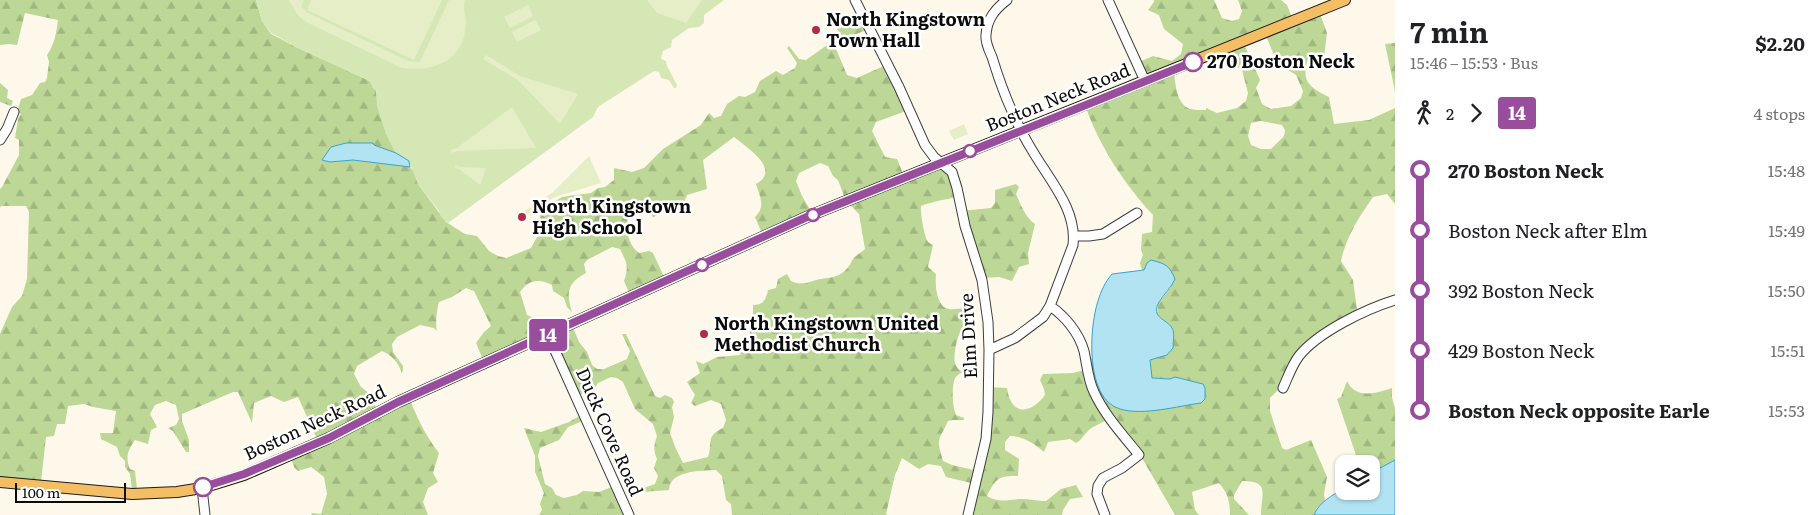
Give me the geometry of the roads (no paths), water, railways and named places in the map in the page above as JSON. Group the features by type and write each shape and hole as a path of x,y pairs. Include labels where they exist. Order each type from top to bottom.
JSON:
{"main road":[{"name":"Boston Neck Road","path":"0,482 132,494 178,492 202,488 244,474 329,438 398,402 809,216 1345,0"}],"street":[{"name":"Elm Drive","path":"855,0 900,87 925,145 940,163 949,169 955,179 965,226 982,280 988,322 989,350 986,439 968,515"},
{"path":"989,350 1001,346 1043,317 1050,306 1073,245 1074,236 1073,224 1068,209 1021,131 985,38 990,18 996,8 1007,0"},
{"path":"1108,0 1145,81"},
{"path":"0,140 14,112"},
{"path":"1074,236 1103,234 1136,213"},
{"path":"1284,388 1298,357 1311,343 1342,323 1379,305 1395,300"},
{"path":"1050,306 1058,311 1072,329 1083,349 1092,390 1097,399 1112,422 1139,455 1122,468 1103,478 1098,486 1097,494 1105,515"},
{"name":"Duck Cove Road","path":"548,335 629,515"},
{"path":"202,488 205,515"}],"water":[{"path":"346,143 373,143 409,161 410,167 353,160 330,162 322,160 331,147"},
{"path":"1151,260 1166,266 1175,279 1157,307 1160,318 1170,325 1173,330 1173,348 1167,355 1150,360 1152,378 1170,379 1175,377 1203,384 1205,399 1201,403 1171,408 1129,411 1109,403 1101,392 1095,378 1092,344 1095,313 1105,283 1112,274 1144,270 1147,263"},
{"path":"1395,460 1395,515 1314,515 1323,503 1335,494 1335,500 1380,500 1380,468"}],"place":[{"name":"North Kingstown Town Hall","path":"816,30"},
{"name":"270 Boston Neck","path":"1193,62"},
{"name":"North Kingstown High School","path":"522,217"},
{"name":"North Kingstown United Methodist Church","path":"704,334"}]}
